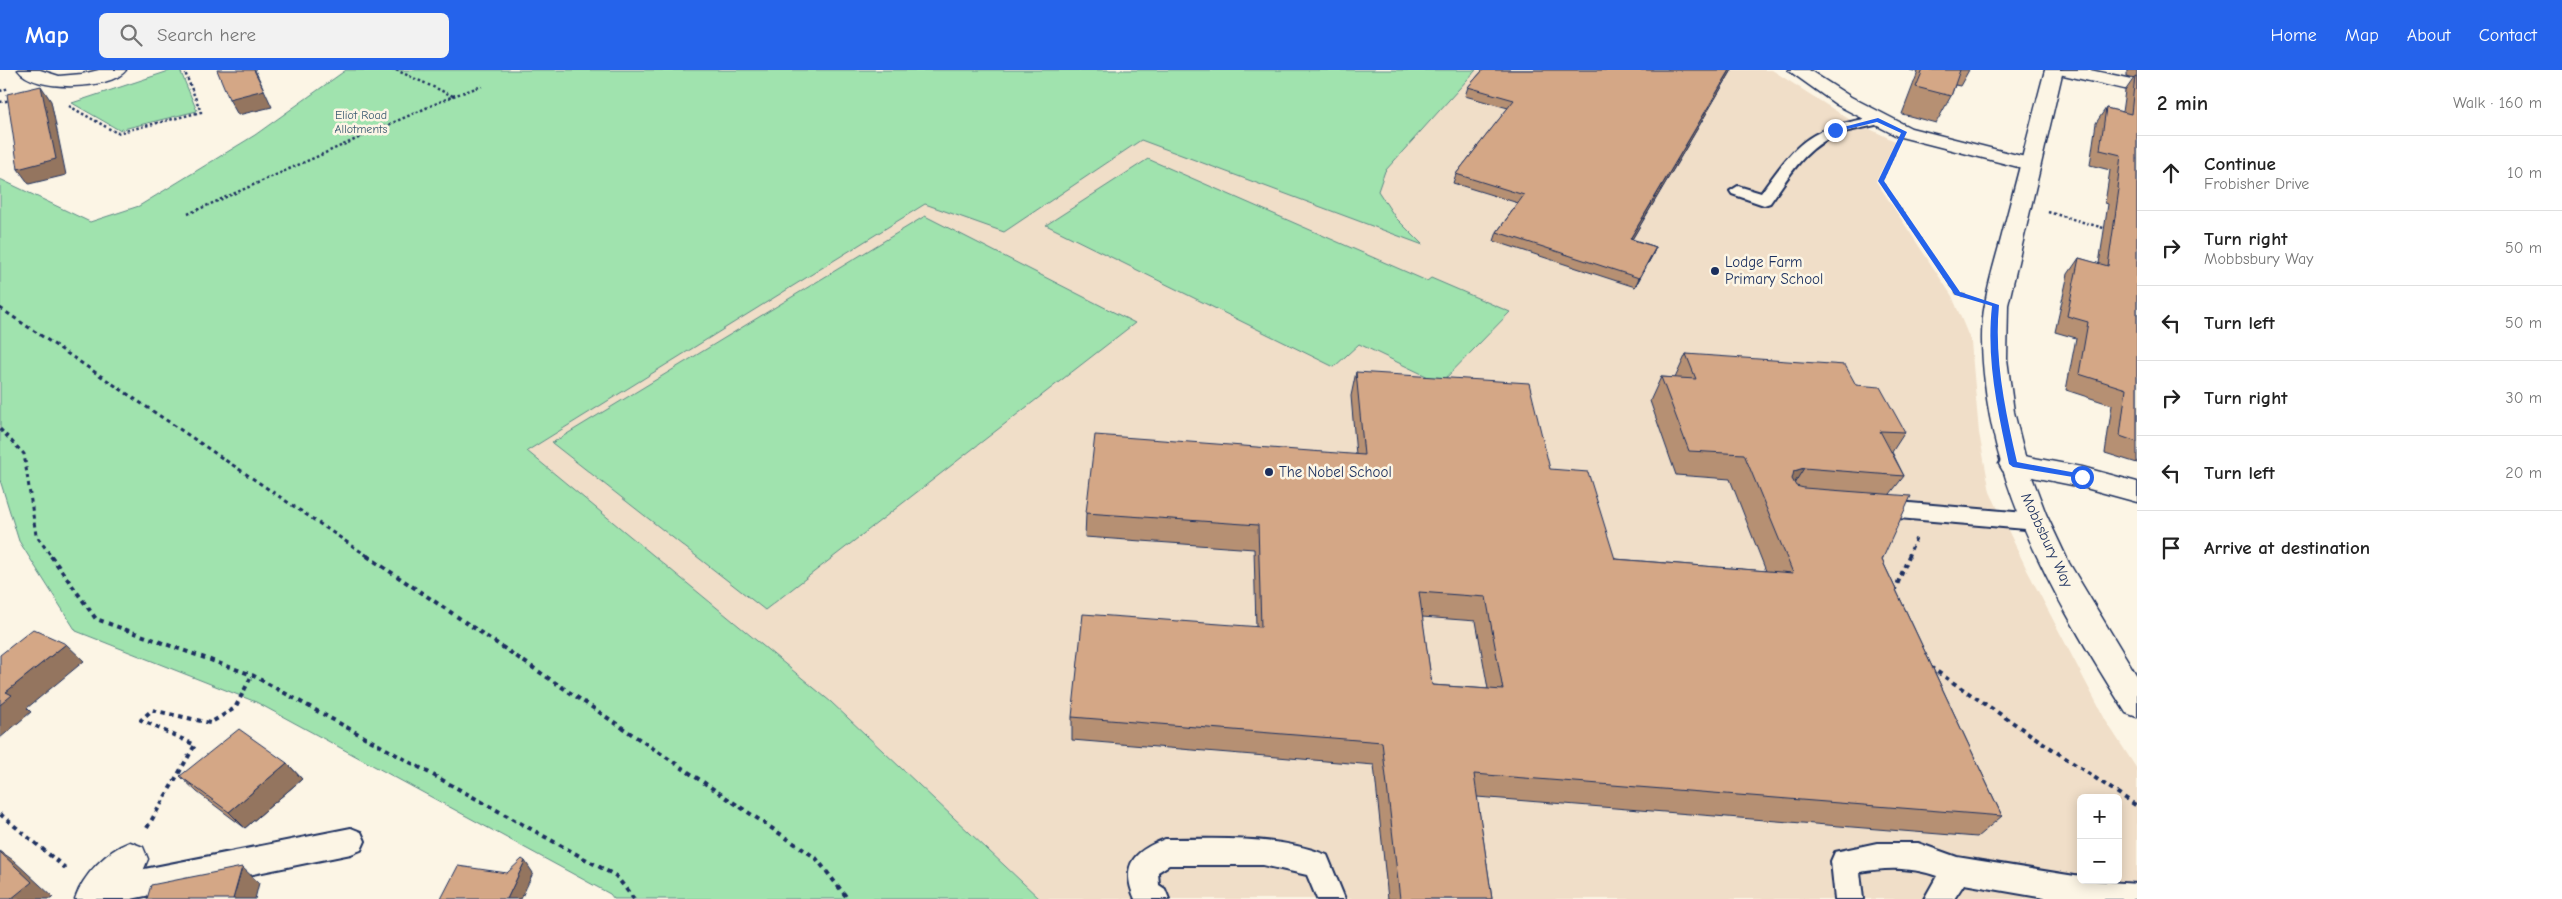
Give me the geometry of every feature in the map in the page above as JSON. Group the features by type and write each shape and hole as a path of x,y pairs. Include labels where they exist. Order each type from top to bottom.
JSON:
{"street":[{"path":"27,70 38,78 65,83 117,70"},
{"path":"1797,70 1836,97 1904,132 2030,164"},
{"name":"Mobbsbury Way","path":"2054,70 2018,209 1996,305 1992,337 1997,390 2013,464 2037,522 2072,595 2104,652 2137,703"},
{"path":"2065,70 2137,86"},
{"path":"2013,464 2082,477 2137,492"},
{"path":"94,896 130,859"}],"lane":[{"path":"1738,191 1764,200 1798,155 1812,142 1835,130 1878,120"},
{"path":"1854,506 2037,522"},
{"path":"94,896 352,841"},
{"path":"1154,899 1146,892 1143,866 1166,852 1263,852 1317,864 1331,899"},
{"path":"1849,899 1845,861 1876,856 1918,856 1958,870 2100,894 2137,898"},
{"path":"1938,899 1958,870"}],"path":[{"path":"61,102 117,133 201,112 184,70"},
{"path":"396,70 453,96"},
{"path":"188,214 453,96 482,86"},
{"path":"1904,132 1881,181 1958,294 1996,305"},
{"path":"2018,209 2047,212 2109,229"},
{"path":"0,308 816,858 848,899"},
{"path":"0,429 24,454 36,535 96,619 252,675 616,876 634,899"},
{"path":"1891,600 1926,512"},
{"path":"1929,666 2137,806"},
{"path":"130,859 195,746 141,720 152,710 210,724 235,708 252,675"},
{"path":"0,814 94,896"}],"shaded area":[{"name":"The Nobel School","path":"597,70 1772,70 1847,118 1897,142 1876,181 1952,296 1971,342 1979,433 1990,492 2027,570 2106,721 2137,769 2137,899 1040,899 831,702 526,452"}],"green space":[{"path":"172,70 180,70 197,111 119,130 72,103"},
{"name":"Eliot Road Allotments","path":"346,70 1476,70 1385,171 1378,191 1395,217 1423,245 1141,140 1004,232 925,204 527,451 831,702 1040,899 614,899 610,894 256,702 76,631 19,541 0,480 0,179 90,222 139,206 255,135"},
{"path":"1148,159 1427,281 1431,278 1510,312 1441,383 1359,344 1334,367 1046,225"},
{"path":"925,216 1135,323 765,610 552,443"}],"building":[{"path":"217,70 254,70 264,90 229,99"},
{"path":"1483,70 1730,70 1630,239 1656,247 1639,278 1497,232 1524,195 1456,174 1514,100 1468,87"},
{"path":"1923,70 1960,70 1951,96 1916,87"},
{"path":"2135,76 2137,77 2137,442 2120,436 2126,389 2079,374 2088,322 2067,316 2079,258 2108,266 2119,189 2117,188 2121,155 2100,150 2106,108 2131,114"},
{"path":"41,86 56,159 18,169 7,94"},
{"path":"1686,354 1845,365 1856,385 1880,387 1905,432 1880,431 1904,476 1804,468 1794,471 1792,479 1796,486 1804,488 1911,496 1882,560 2002,816 1474,774 1492,899 1400,899 1382,742 1072,717 1083,614 1261,627 1258,525 1086,513 1095,435 1364,455 1356,372 1529,383 1550,469 1588,472 1615,559 1793,573 1744,454 1689,451 1661,377 1696,379","holes":["1419,592 1486,597 1503,690 1432,685"]},
{"path":"33,629 66,644 6,692 12,695 0,705 0,655"},
{"path":"239,729 287,763 229,812 180,776"},
{"path":"0,852 32,882 11,899 0,899"},
{"path":"522,859 525,861 507,899 441,899 458,866 507,873"},
{"path":"242,867 233,899 147,899 151,885"}],"place":[{"name":"Lodge Farm Primary School","path":"1715,271"},
{"name":"The Nobel School","path":"1269,472"}],"route":[{"path":"1835,130 1878,120 1904,132 1881,181 1958,294 1996,305 1992,337 1997,390 2013,464 2082,477"}]}
